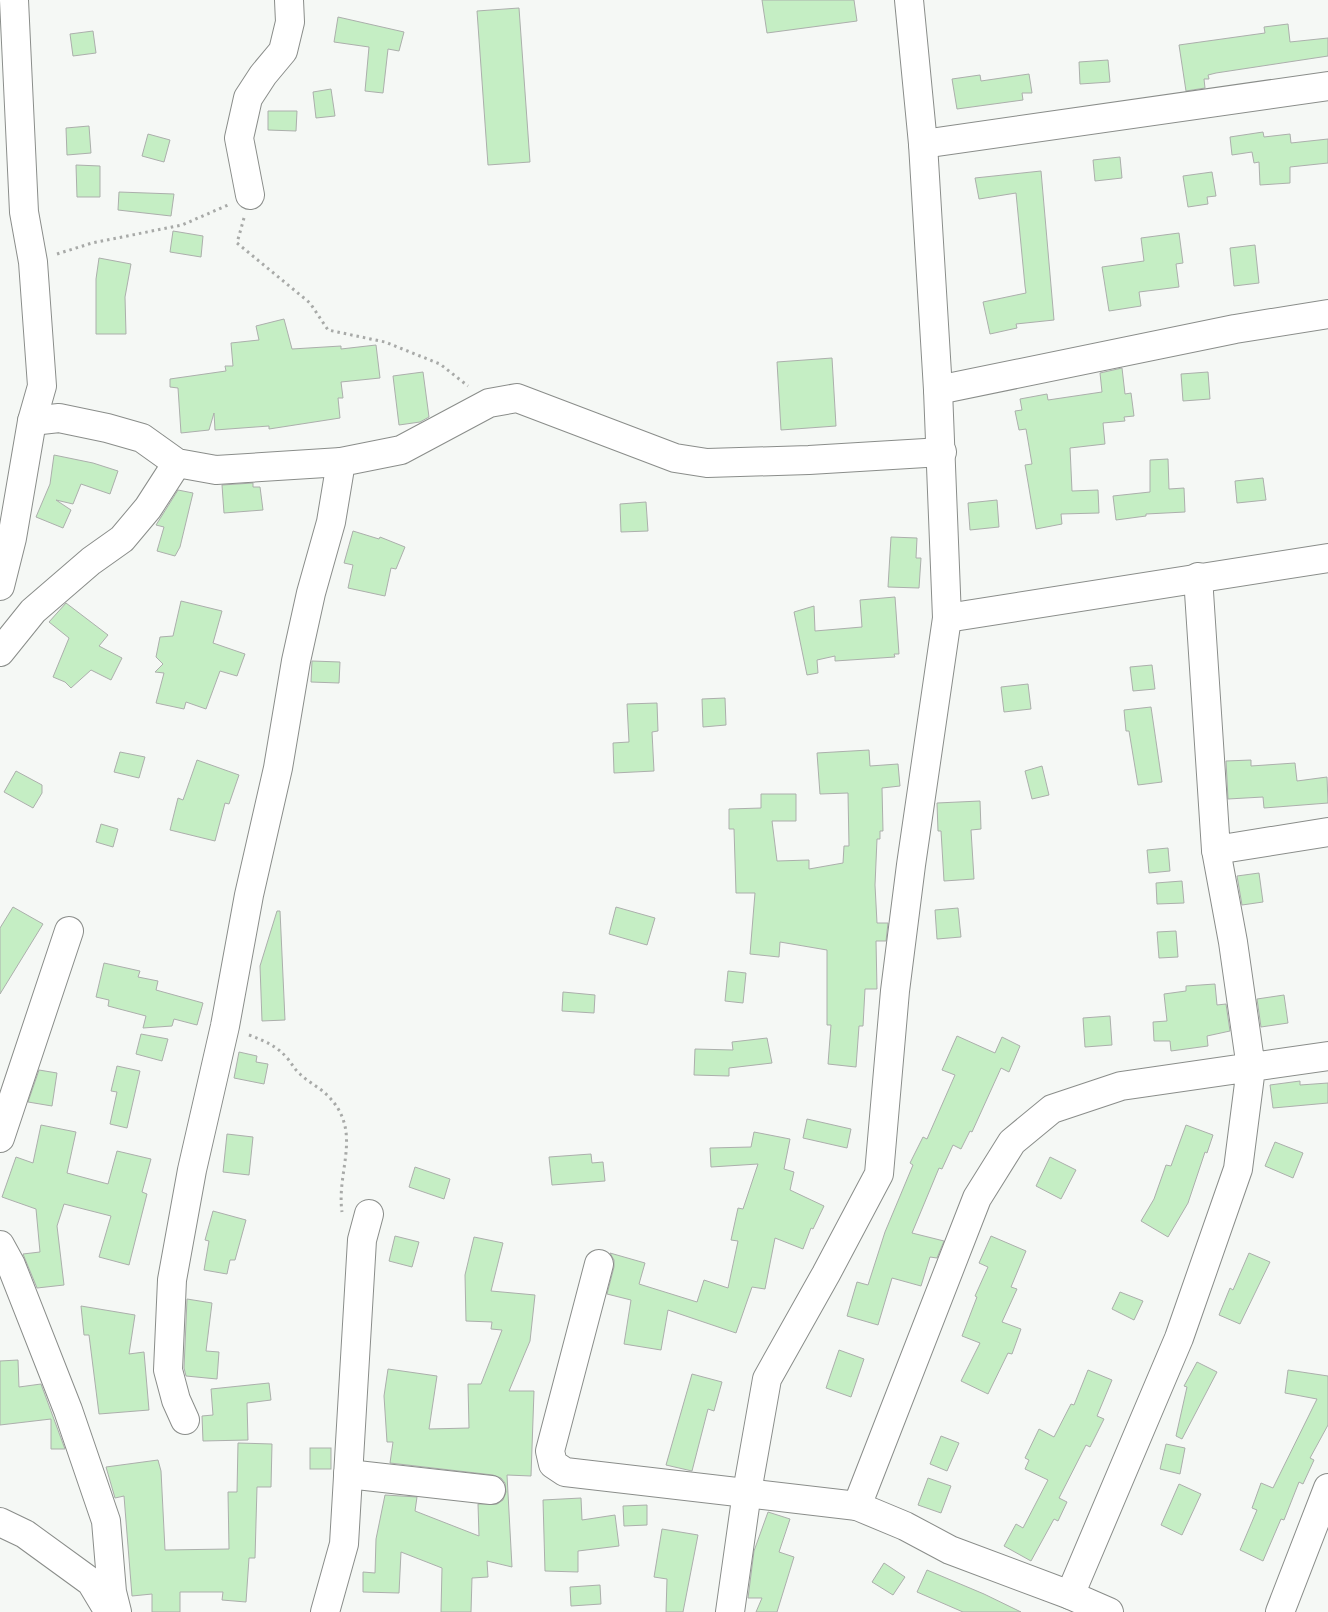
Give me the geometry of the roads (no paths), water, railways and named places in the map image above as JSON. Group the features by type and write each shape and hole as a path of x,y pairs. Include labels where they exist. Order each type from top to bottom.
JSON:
{"street":[{"path":"0,586 12,538 32,421 42,386 33,262 24,212 14,0"},
{"path":"250,195 240,138 248,98 263,75 283,52 290,22 289,0"},
{"path":"730,1612 747,1492 767,1379 826,1274 878,1174 895,991 910,865 948,618 942,452 923,144 909,0"},
{"path":"923,144 1328,86"},
{"path":"938,390 1235,329 1328,314"},
{"path":"32,421 59,418 116,431 142,438 177,464 216,470 340,462 401,450 489,403 517,398 675,458 707,463 809,460 942,452"},
{"path":"185,1420 176,1400 168,1370 172,1280 192,1170 225,1026 248,895 278,768 296,661 311,593 331,522 340,462"},
{"path":"0,652 33,610 91,561 122,539 148,508 177,464"},
{"path":"948,618 1198,577 1328,558"},
{"path":"1070,1596 1179,1338 1216,1236 1238,1169 1251,1068 1233,942 1216,850 1198,577"},
{"path":"1216,850 1328,832"},
{"path":"0,1138 69,931"},
{"path":"857,1506 977,1198 1012,1142 1052,1109 1121,1086 1328,1056"},
{"path":"325,1612 344,1544 362,1240 369,1214"},
{"path":"0,1245 11,1265 68,1410 106,1521 112,1592 117,1612"},
{"path":"599,1264 550,1451 553,1464 565,1472 857,1506 905,1526 950,1550 1109,1612"},
{"path":"348,1474 491,1490"},
{"path":"1280,1612 1328,1488"},
{"path":"0,1522 25,1534 91,1582 109,1612"}]}
